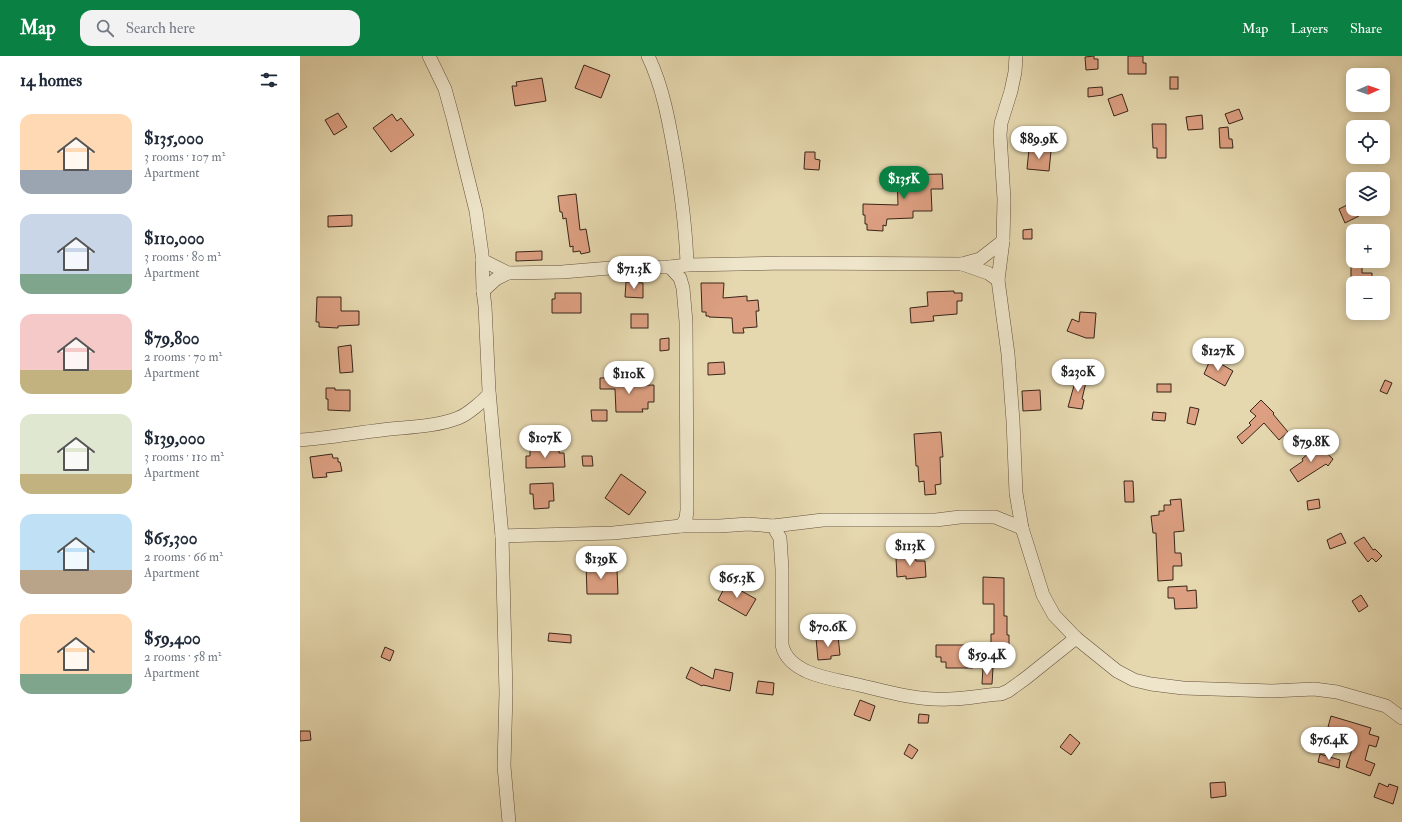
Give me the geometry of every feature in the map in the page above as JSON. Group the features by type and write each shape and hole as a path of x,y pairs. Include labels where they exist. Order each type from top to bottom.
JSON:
{"street":[{"path":"429,56 445,89 453,118 476,211 482,260 483,291 486,306 489,394 502,536 506,693 504,766 510,822"},
{"path":"648,56 657,79 672,138 684,216 690,265 682,284"},
{"path":"1016,56 1015,72 1001,123 1000,135 1004,200 1003,241 998,280 1008,354 1016,493 1022,528 1043,595 1054,615 1076,638 1117,671 1134,680 1151,684 1183,688 1272,691 1314,689 1337,692 1386,706 1402,718"},
{"path":"483,291 496,279 508,273 562,272 622,267 784,263 962,264 980,259 1003,241"},
{"path":"482,260 508,273"},
{"path":"962,264 988,273 998,280"},
{"path":"670,267 680,278 682,284 686,322 687,510 686,518 681,526"},
{"path":"300,440 339,437 453,420 460,418 482,402 489,394"},
{"path":"502,536 613,533 681,526 748,524 773,526 822,520 928,520 960,517 994,517 1022,528"},
{"path":"773,526 780,538 783,651 788,659 806,671 854,684 921,698 949,699 1000,694 1008,691 1026,678 1076,638"}],"building":[{"path":"1094,56 1094,59 1098,59 1098,69 1086,70 1085,57"},
{"path":"1128,56 1143,56 1143,63 1146,63 1146,74 1128,74"},
{"path":"584,65 610,75 601,98 575,88"},
{"path":"1170,77 1178,77 1178,89 1170,89"},
{"path":"542,78 546,101 515,106 512,86 517,86 516,82"},
{"path":"1102,87 1103,95 1088,97 1088,88"},
{"path":"1122,94 1128,111 1114,116 1108,99"},
{"path":"1239,109 1243,119 1229,124 1225,114"},
{"path":"338,113 347,127 334,135 325,120"},
{"path":"392,114 397,121 401,118 414,135 391,152 373,128"},
{"path":"1202,115 1203,129 1188,130 1186,117"},
{"path":"1152,124 1166,124 1166,158 1157,158 1157,148 1153,148"},
{"path":"1228,127 1229,139 1232,139 1233,148 1220,148 1219,128"},
{"path":"1029,149 1051,151 1049,171 1027,169"},
{"path":"805,152 815,152 815,159 820,160 819,170 804,169"},
{"path":"942,174 943,189 931,189 932,211 913,211 913,218 887,219 886,226 883,225 883,231 867,230 865,215 863,215 863,204 898,205 897,175"},
{"path":"576,194 580,230 586,229 590,252 581,254 580,251 573,252 573,246 570,247 566,218 563,219 562,212 560,212 558,196"},
{"path":"1346,206 1346,216 1359,216 1345,223 1339,209"},
{"path":"352,215 352,226 328,227 328,216"},
{"path":"1032,229 1032,239 1023,239 1023,230"},
{"path":"542,251 542,260 516,261 516,252"},
{"path":"1351,268 1362,268 1362,273 1372,273 1372,276 1351,276"},
{"path":"626,282 643,283 643,298 625,297"},
{"path":"701,283 724,283 723,298 747,296 747,301 758,300 759,311 756,311 757,327 743,328 744,333 733,333 732,318 706,316 706,312 702,312"},
{"path":"954,291 954,293 962,293 962,301 957,301 957,314 933,316 934,321 911,323 910,308 928,306 927,292"},
{"path":"555,293 581,293 581,313 552,313 552,299 555,299"},
{"path":"317,297 341,297 341,311 359,311 359,325 338,326 338,328 319,327 319,322 316,322"},
{"path":"1080,312 1096,313 1094,338 1086,338 1067,331 1072,319 1079,322"},
{"path":"631,314 648,314 648,328 631,328"},
{"path":"669,338 669,350 660,351 660,339"},
{"path":"351,345 353,372 340,373 338,347"},
{"path":"1211,358 1233,371 1225,386 1204,374"},
{"path":"724,362 725,374 708,375 708,363"},
{"path":"1077,375 1087,378 1082,399 1084,400 1082,409 1068,407"},
{"path":"624,377 625,386 654,385 654,402 648,402 648,409 642,409 643,412 616,412 615,389 600,389 600,378"},
{"path":"1385,380 1392,383 1387,394 1380,391"},
{"path":"1157,384 1171,384 1171,392 1157,392"},
{"path":"326,388 335,388 335,390 350,390 350,411 328,410"},
{"path":"1040,390 1041,410 1023,411 1022,391"},
{"path":"1261,400 1274,413 1273,414 1288,432 1279,440 1264,423 1242,444 1237,437 1251,425 1249,423 1256,416 1250,411"},
{"path":"1190,407 1199,409 1195,425 1187,423"},
{"path":"591,410 607,410 607,421 592,421"},
{"path":"1153,412 1166,413 1165,421 1152,420"},
{"path":"941,432 943,457 940,457 941,484 935,485 936,494 925,495 924,481 919,482 918,466 916,466 914,434"},
{"path":"1318,445 1333,459 1328,466 1326,464 1298,482 1290,470 1303,461 1302,459"},
{"path":"559,448 559,453 564,453 565,467 526,468 526,456 530,456 530,449"},
{"path":"332,454 333,458 338,458 342,471 326,473 327,477 313,478 310,457"},
{"path":"582,456 592,456 593,466 583,466"},
{"path":"621,474 646,492 629,515 605,498"},
{"path":"1124,481 1133,481 1134,502 1125,502"},
{"path":"553,483 554,501 549,501 549,508 534,509 533,494 530,494 530,484"},
{"path":"1181,499 1184,531 1174,532 1175,553 1181,553 1182,566 1173,566 1173,580 1158,581 1156,533 1153,533 1151,516 1159,515 1159,511 1164,511 1164,505 1171,505 1170,500"},
{"path":"1319,499 1320,508 1308,510 1307,501"},
{"path":"1341,533 1346,543 1330,549 1327,540"},
{"path":"1364,537 1373,550 1375,549 1382,556 1376,562 1372,558 1368,562 1354,543"},
{"path":"904,553 915,553 916,561 925,561 926,577 906,579 906,576 897,577 896,558 904,557"},
{"path":"586,563 597,563 597,566 609,565 609,570 617,570 618,594 587,594"},
{"path":"983,577 1004,578 1004,616 1007,616 1009,659 991,659 991,634 994,634 994,604 983,604"},
{"path":"727,583 756,599 746,616 718,600"},
{"path":"1187,586 1187,591 1196,590 1197,608 1175,609 1174,598 1168,598 1168,587"},
{"path":"1361,595 1368,606 1359,612 1352,601"},
{"path":"549,633 571,635 571,643 548,641"},
{"path":"838,636 840,655 831,656 831,659 818,660 816,638"},
{"path":"936,645 973,645 973,668 946,668 946,662 941,662 941,657 936,657"},
{"path":"385,647 394,651 390,661 381,657"},
{"path":"691,667 713,679 715,669 733,673 730,691 702,686 686,678"},
{"path":"983,667 993,668 992,684 982,684"},
{"path":"758,681 774,683 773,695 756,693"},
{"path":"860,700 875,706 870,721 854,715"},
{"path":"919,714 929,715 928,723 918,723"},
{"path":"1331,716 1371,728 1369,734 1379,737 1376,747 1369,745 1365,760 1375,764 1370,776 1346,767 1353,747 1343,744 1344,739 1331,735 1332,728 1328,727"},
{"path":"300,731 310,731 311,740 300,741"},
{"path":"1070,734 1080,743 1071,755 1060,747"},
{"path":"909,744 918,750 912,759 904,754"},
{"path":"1320,754 1340,760 1339,768 1318,762"},
{"path":"1225,782 1226,796 1211,798 1210,783"},
{"path":"1379,783 1388,787 1389,784 1398,787 1393,804 1374,797"}]}
